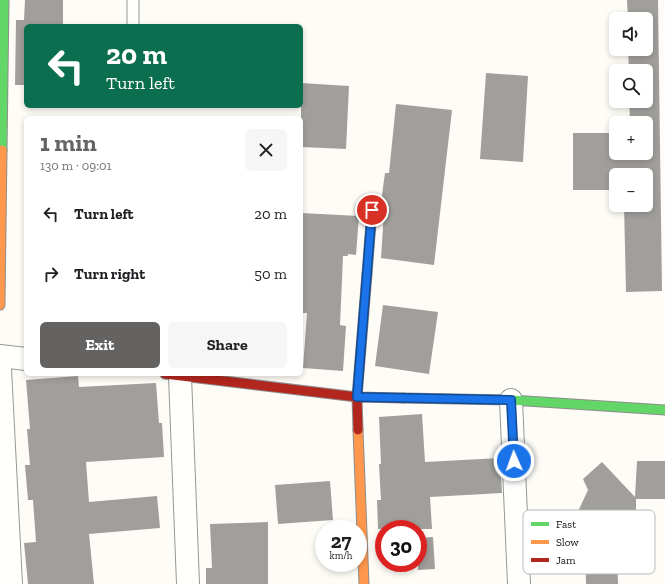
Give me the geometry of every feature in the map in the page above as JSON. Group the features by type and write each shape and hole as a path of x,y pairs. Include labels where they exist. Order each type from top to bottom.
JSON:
{"street":[{"path":"0,305 4,0"},
{"path":"364,584 357,397 372,210"},
{"path":"0,356 24,359"},
{"path":"0,369 11,584"},
{"path":"173,376 188,584"},
{"path":"181,376 357,397 511,400 665,410"},
{"path":"511,400 519,584"}],"lane":[{"path":"133,0 133,24"}],"building":[{"path":"25,0 63,0 63,24 24,24 24,85 15,85 16,20 24,20"},
{"path":"627,0 658,0 662,291 626,292 624,212 653,212 653,168 609,168 609,190 573,190 573,133 609,133 609,160 653,160 653,116 630,116 629,108 653,108 653,64 629,64 628,56 653,56 653,12 628,12"},
{"path":"486,73 528,76 523,162 480,159"},
{"path":"303,83 349,86 346,149 303,147 303,116 301,116 301,108 303,108"},
{"path":"396,104 452,110 434,265 381,258 384,211 381,202 385,173 389,173"},
{"path":"303,213 359,216 356,255 348,254 348,256 343,256 340,325 346,326 343,371 303,368 307,313 303,313"},
{"path":"383,305 438,312 429,374 375,366"},
{"path":"78,376 79,387 156,383 159,423 162,423 164,457 86,462 89,502 157,496 160,528 89,534 94,584 28,584 24,543 36,542 33,500 28,500 25,465 30,465 27,429 30,429 26,380"},
{"path":"422,414 425,462 500,458 502,493 430,497 432,529 427,529 427,520 378,520 377,500 381,500 379,417"},
{"path":"637,461 665,461 665,499 636,499 636,510 579,510 588,490 583,479 602,462 635,497"},
{"path":"330,481 333,520 315,520 315,521 278,524 275,485"},
{"path":"268,522 268,584 206,584 206,568 212,568 210,524"},
{"path":"427,537 433,537 435,569 427,569"},
{"path":"586,574 618,574 618,584 586,584"}],"traffic: fast":[{"path":"2,150 4,0"},
{"path":"367,274 372,210"},
{"path":"403,398 511,400 665,410"}],"traffic: slow":[{"path":"0,305 2,150"},
{"path":"358,430 364,584"}],"traffic: jam":[{"path":"358,430 357,397 367,274"},
{"path":"182,376 357,397 403,398"}],"route":[{"path":"372,210 357,397 511,400 514,461"}]}
